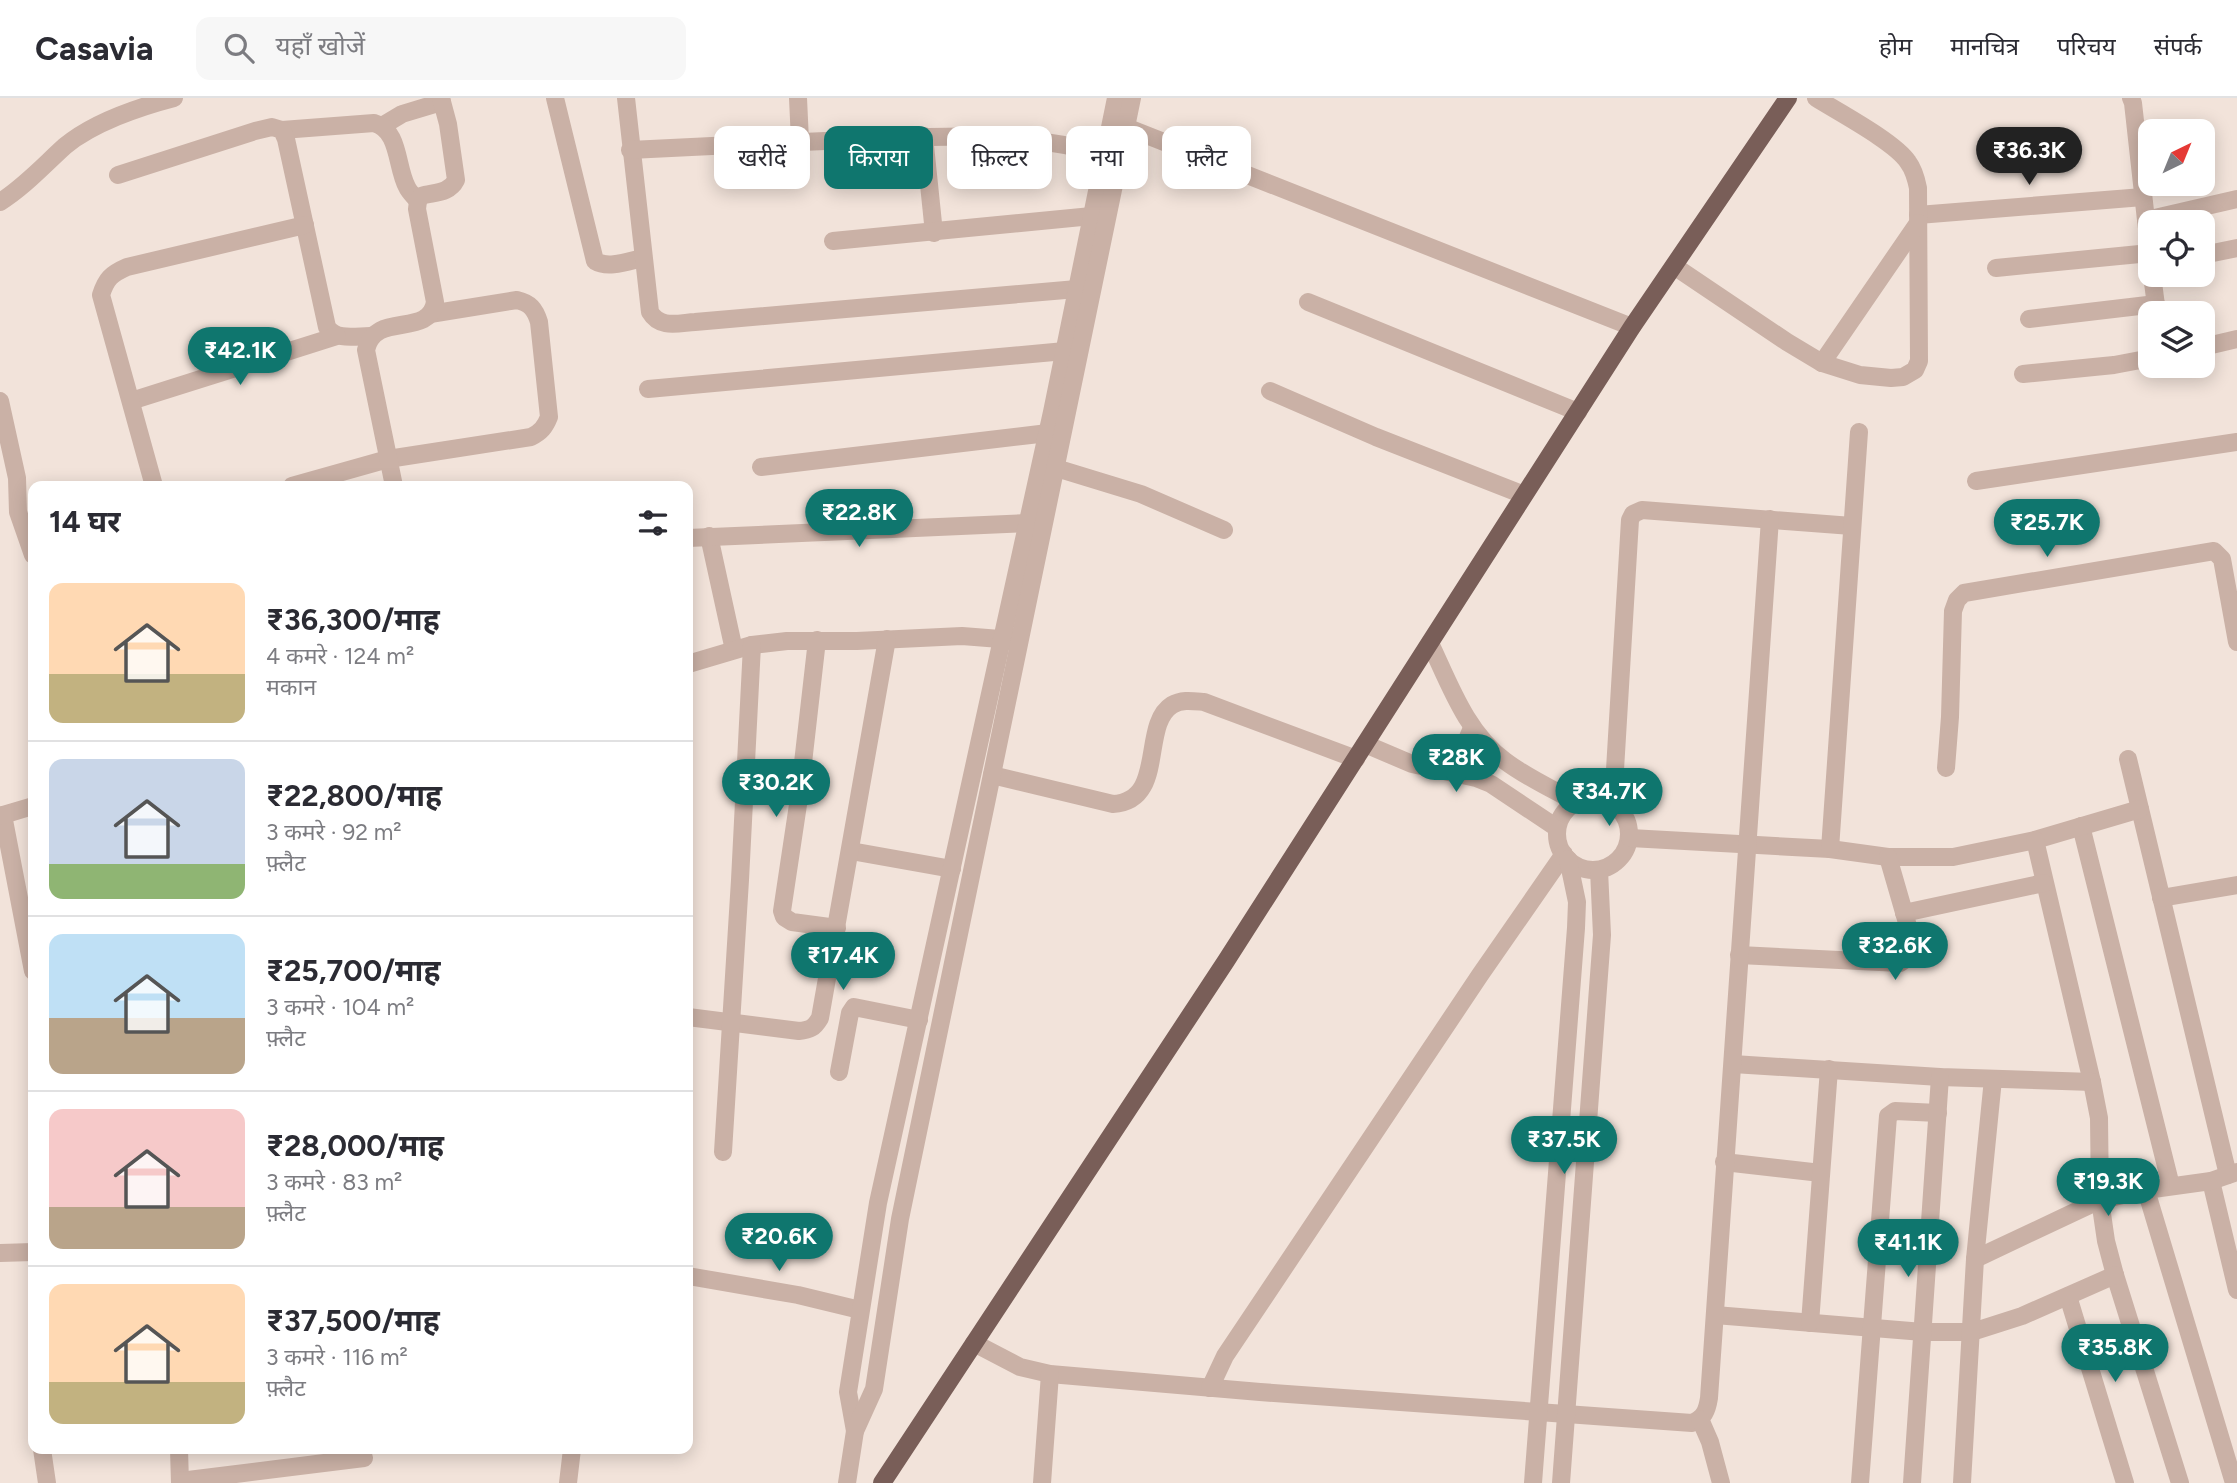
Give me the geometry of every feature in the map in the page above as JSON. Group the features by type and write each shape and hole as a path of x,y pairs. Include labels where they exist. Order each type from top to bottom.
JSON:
{"main road":[{"path":"882,1483 1226,961 1632,327 1788,98"}],"street":[{"path":"1,196 68,144 123,114 174,98"},
{"path":"555,98 595,261 606,265 643,258"},
{"path":"626,98 650,312 660,323 1077,289"},
{"path":"798,98 799,126"},
{"path":"1110,126 1116,98"},
{"path":"1126,126 1132,98"},
{"path":"1674,266 1822,363 1860,374 1891,378 1903,377 1915,370 1919,361 1918,188 1915,173 1894,147 1816,98"},
{"path":"2131,98 2145,210"},
{"path":"118,175 272,127 282,130 382,125 402,114 442,100 456,180 446,191 421,196 418,201 417,209 435,302 430,314 422,321 382,329 370,336 337,336 131,401"},
{"path":"382,125 391,135 407,189 418,201"},
{"path":"282,130 327,327 337,336"},
{"path":"933,136 981,135 1035,139 1066,145"},
{"path":"1148,136 1632,327"},
{"path":"630,150 714,146"},
{"path":"929,189 934,233"},
{"path":"847,1483 855,1431 874,1389 900,1219 992,775 1028,523 1097,189"},
{"path":"855,1431 848,1392 878,1203 952,869 1056,468 1113,189"},
{"path":"1918,219 2143,197"},
{"path":"2189,210 2237,199"},
{"path":"834,241 1092,216"},
{"path":"1822,363 1918,219"},
{"path":"153,481 101,295 105,281 112,273 127,267 305,225"},
{"path":"2215,253 2237,248"},
{"path":"1996,268 2138,259"},
{"path":"310,481 388,459 531,437 546,425 549,416 539,323 535,311 527,303 517,300 430,314"},
{"path":"1308,302 1578,412"},
{"path":"2029,319 2138,310"},
{"path":"370,336 366,350 393,481"},
{"path":"2215,344 2237,339"},
{"path":"648,389 1065,351"},
{"path":"2023,374 2138,361"},
{"path":"1270,391 1376,437 1524,495"},
{"path":"0,401 17,478 18,512 28,542"},
{"path":"1830,849 1859,432"},
{"path":"761,467 1048,433"},
{"path":"1976,481 2237,442"},
{"path":"1056,468 1141,494 1223,530"},
{"path":"1613,803 1630,520 1633,514 1642,510 1853,526"},
{"path":"974,1343 1020,1367 1050,1374 1692,1423 1700,1419 1707,1409 1709,1398 1770,519"},
{"path":"693,538 1028,523"},
{"path":"709,536 734,650"},
{"path":"1946,768 1953,611 1956,600 1964,593 2214,551 2222,559 2237,642"},
{"path":"693,662 752,645 817,640 962,636 1012,640"},
{"path":"693,1018 799,1031 816,1026 822,1009 837,928 887,639"},
{"path":"817,640 799,798 782,911 784,917 792,922 837,928"},
{"path":"1430,643 1461,709 1486,744 1505,761 1576,802"},
{"path":"723,1152 752,645"},
{"path":"992,775 1113,804 1125,803 1138,794 1145,780 1160,719 1170,706 1185,700 1204,702 1360,751 1476,778 1515,798 1557,828"},
{"path":"1441,771 1465,744 1472,728"},
{"path":"2129,759 2225,1176 2237,1290"},
{"path":"1533,1483 1576,928 1574,886 1558,840 1557,828 1567,808 1586,798 1597,797 1613,803 1625,816 1630,838 1620,859 1610,866 1588,870 1577,866 1566,857"},
{"path":"28,807 1,815 28,947"},
{"path":"1630,838 1830,849 1888,857 1953,857 2035,839 2140,809"},
{"path":"2081,826 2171,1186"},
{"path":"2035,839 2099,1118 2100,1200 2106,1241 2180,1483"},
{"path":"851,850 952,869"},
{"path":"1210,1388 1225,1356 1473,986 1566,857"},
{"path":"1740,955 1900,963 1907,959 1912,950 1912,940 1888,857"},
{"path":"1561,1483 1602,934 1599,870"},
{"path":"1904,913 2044,883"},
{"path":"2161,898 2237,885"},
{"path":"839,1072 850,1013 854,1007 919,1020"},
{"path":"1733,1064 1940,1077 2092,1082"},
{"path":"1810,1323 1829,1069"},
{"path":"1912,1483 1940,1077"},
{"path":"1962,1483 1975,1259 1993,1079"},
{"path":"1860,1483 1888,1116 1895,1111 1938,1113"},
{"path":"1724,1162 1821,1173"},
{"path":"1975,1259 2100,1200 2225,1176"},
{"path":"2146,1190 2234,1483"},
{"path":"0,1254 28,1252"},
{"path":"1715,1315 1923,1332 1972,1332 2022,1317 2115,1275"},
{"path":"693,1277 798,1295 860,1310"},
{"path":"2068,1296 2125,1483"},
{"path":"1042,1483 1050,1374"},
{"path":"1700,1419 1710,1442 1721,1483"},
{"path":"43,1454 47,1483"},
{"path":"179,1454 180,1482 364,1458"},
{"path":"568,1483 571,1454"}]}
